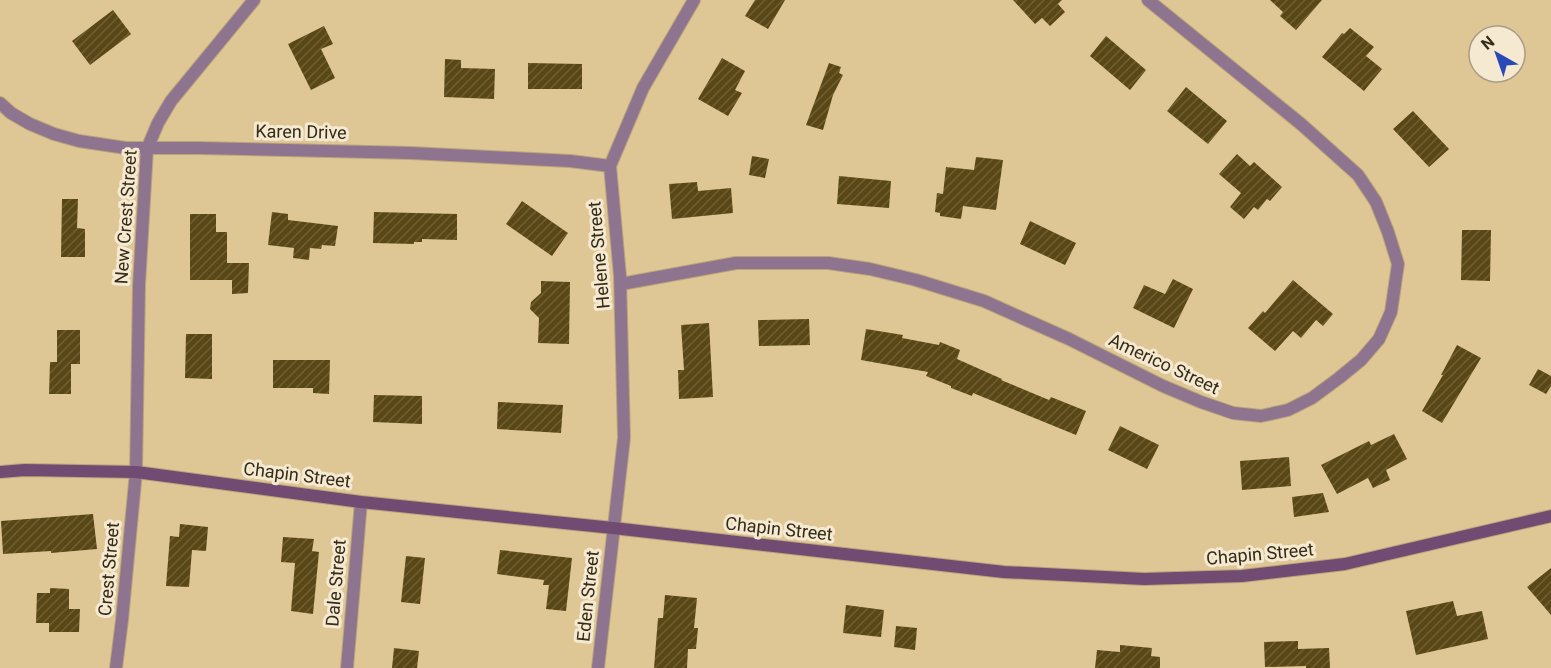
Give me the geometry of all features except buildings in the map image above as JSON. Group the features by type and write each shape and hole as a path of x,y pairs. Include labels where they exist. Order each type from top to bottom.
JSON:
{"main road":[{"name":"Chapin Street","path":"0,472 25,470 136,472 361,502 1004,572 1144,579 1242,576 1345,564 1551,516"}],"street":[{"name":"New Crest Street","path":"136,472 139,285 147,148 171,101 254,0"},
{"name":"Helene Street","path":"613,528 624,438 621,284 610,165 643,88 694,0"},
{"name":"Americo Street","path":"621,284 736,263 828,262 916,280 984,301 1069,339 1163,386 1233,413 1261,416 1288,410 1312,398 1361,360 1379,339 1391,312 1398,264 1376,202 1358,175 1301,124 1148,0"},
{"name":"Karen Drive","path":"0,103 30,124 54,134 79,141 126,148 411,153 610,165"},
{"name":"Crest Street","path":"116,668 136,472"},
{"name":"Dale Street","path":"347,668 361,502"},
{"name":"Eden Street","path":"598,668 613,528"}]}
